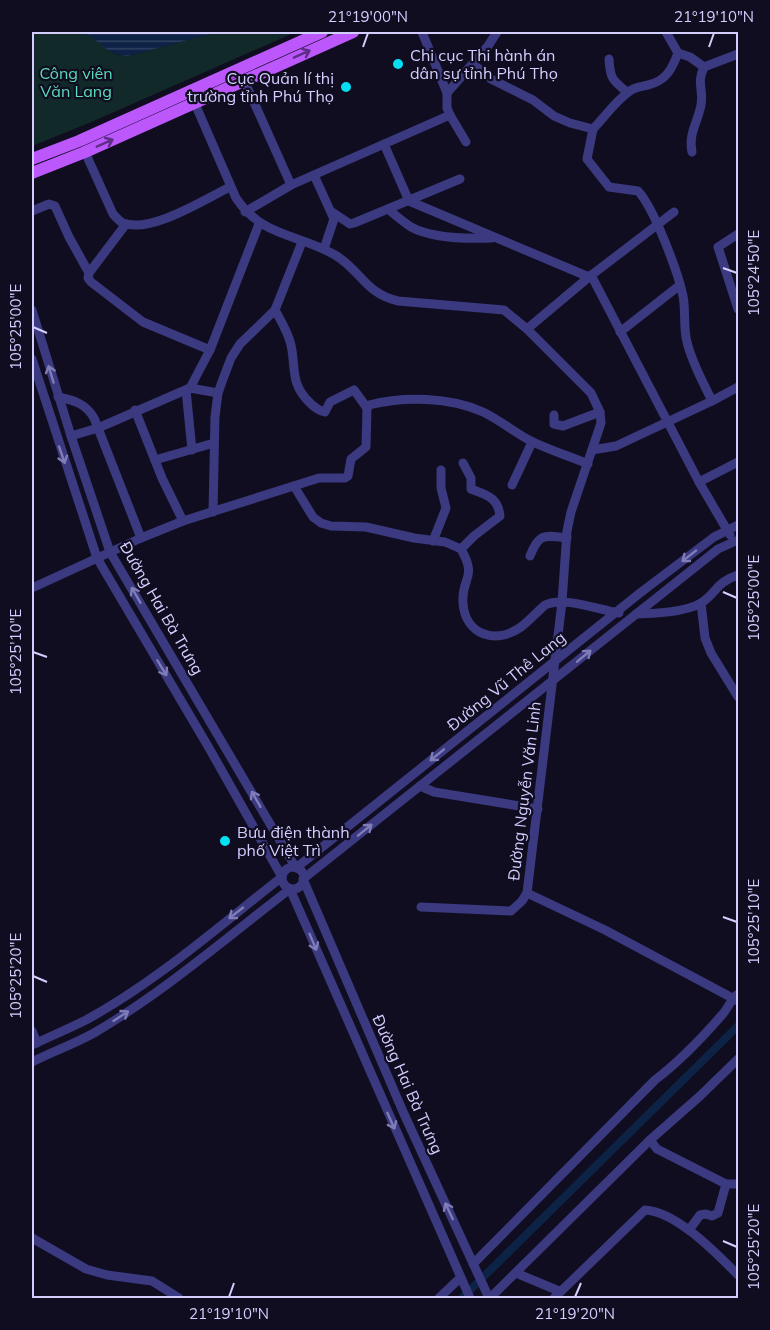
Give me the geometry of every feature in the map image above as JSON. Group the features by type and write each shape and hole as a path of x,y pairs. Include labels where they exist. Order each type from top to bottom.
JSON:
{"main road":[{"path":"32,159 79,141 322,32"},
{"path":"32,173 85,152 353,32"}],"street":[{"path":"422,32 447,93 447,108 466,142"},
{"path":"447,93 497,32"},
{"path":"666,32 678,53 690,57 704,67"},
{"path":"678,53 667,76 627,92 593,129 587,153 590,163 609,187 638,191 657,226 680,285 686,316 686,338 692,360 712,401"},
{"path":"692,152 690,142 701,104 699,81 704,67 738,54"},
{"path":"609,58 610,74 613,80 627,92"},
{"path":"473,64 491,79 533,100 554,116 593,129"},
{"path":"244,80 291,185"},
{"path":"189,90 230,187 245,212 259,224 338,256 372,290 384,297 398,301 504,310 527,329 591,393 600,412 563,426 554,424 555,415"},
{"path":"245,212 291,185 450,115"},
{"path":"384,144 409,201 590,276 699,482 736,541"},
{"path":"85,152 113,213 119,221 126,224 142,225 157,222 230,187"},
{"path":"314,175 332,212 333,225 324,249"},
{"path":"332,212 350,224 460,179"},
{"path":"32,212 49,204 55,206 89,273"},
{"path":"388,209 413,228 423,232 469,239 496,237"},
{"path":"527,329 590,276 674,212"},
{"path":"126,224 89,273 88,278 143,322 210,350"},
{"path":"192,450 188,389 210,350 259,224"},
{"path":"738,234 718,247 738,309"},
{"path":"213,512 214,443 218,393 231,358 240,344 275,310 302,242"},
{"path":"620,332 680,285"},
{"name":"Đường Hai Bà Trưng","path":"32,310 58,397 110,552 296,868"},
{"path":"32,588 183,521 319,478 337,479 348,476 351,459 366,447 367,408 354,390 330,402 325,412 318,410 310,403 294,380 291,346 286,329 275,310"},
{"name":"Đường Hai Bà Trưng","path":"32,359 97,558 174,687 282,877"},
{"path":"592,450 616,446 738,387"},
{"path":"71,436 98,428 135,410 188,389 218,393"},
{"path":"58,397 74,400 85,406 94,418 141,538"},
{"path":"367,408 369,405 390,400 434,401 468,407 485,413 532,442 588,464"},
{"path":"135,410 183,521"},
{"name":"Đường Nguyễn Văn Linh","path":"600,412 601,423 571,512 567,538 562,602 527,893 605,930 736,998"},
{"path":"513,485 532,442"},
{"path":"155,460 214,443"},
{"path":"699,482 738,462"},
{"path":"461,549 500,516 500,511 491,497 471,489 471,478 463,463"},
{"path":"433,541 446,508 441,488 441,470"},
{"path":"294,486 313,517 321,524 366,527 445,542 461,549 468,562 470,574 462,599 464,614 473,628 486,636 505,634 519,628 545,605 562,602 616,613 662,614 701,603 720,584 738,575"},
{"name":"Đường Vũ Thê Lang","path":"296,868 616,613 714,537 738,525"},
{"path":"530,556 540,537 567,538"},
{"name":"Đường Vũ Thê Lang","path":"303,879 718,549 736,541"},
{"path":"701,603 705,638 711,653 738,697"},
{"path":"420,786 434,792 538,809"},
{"path":"32,1030 34,1044 88,1018 165,968 282,877 287,869 296,868 302,872 303,879 298,887 290,889 173,980 96,1031 32,1062"},
{"path":"282,877 284,884 290,889"},
{"name":"Đường Hai Bà Trưng","path":"303,879 406,1118 489,1299"},
{"name":"Đường Hai Bà Trưng","path":"290,889 470,1299"},
{"path":"421,907 511,911 518,906 527,893"},
{"path":"473,1264 655,1080 675,1065 736,998"},
{"path":"88,1018 96,1031"},
{"path":"489,1299 650,1140 738,1059"},
{"path":"650,1140 657,1149 726,1184 738,1184"},
{"path":"689,1230 700,1215 718,1214 726,1184"},
{"path":"516,1274 557,1295 645,1210 661,1214 689,1230 738,1275"},
{"path":"32,1238 86,1269 107,1275 152,1281 178,1299"},
{"path":"452,1259 467,1251"},
{"path":"439,1299 460,1278"}],"green space":[{"name":"Công viên Văn Lang","path":"66,30 84,32 113,53 128,56 218,32 296,32 32,146 32,32"}],"water":[{"path":"82,32 218,32 128,56 108,50"}],"waterway":[{"path":"462,1298 738,1026"}],"place":[{"name":"Chi cục Thi hành án dân sự tỉnh Phú Thọ","path":"398,64"},
{"name":"Cục Quản lí thị trường tỉnh Phú Thọ","path":"346,87"},
{"name":"Bưu điện thành phố Việt Trì","path":"225,841"}]}
